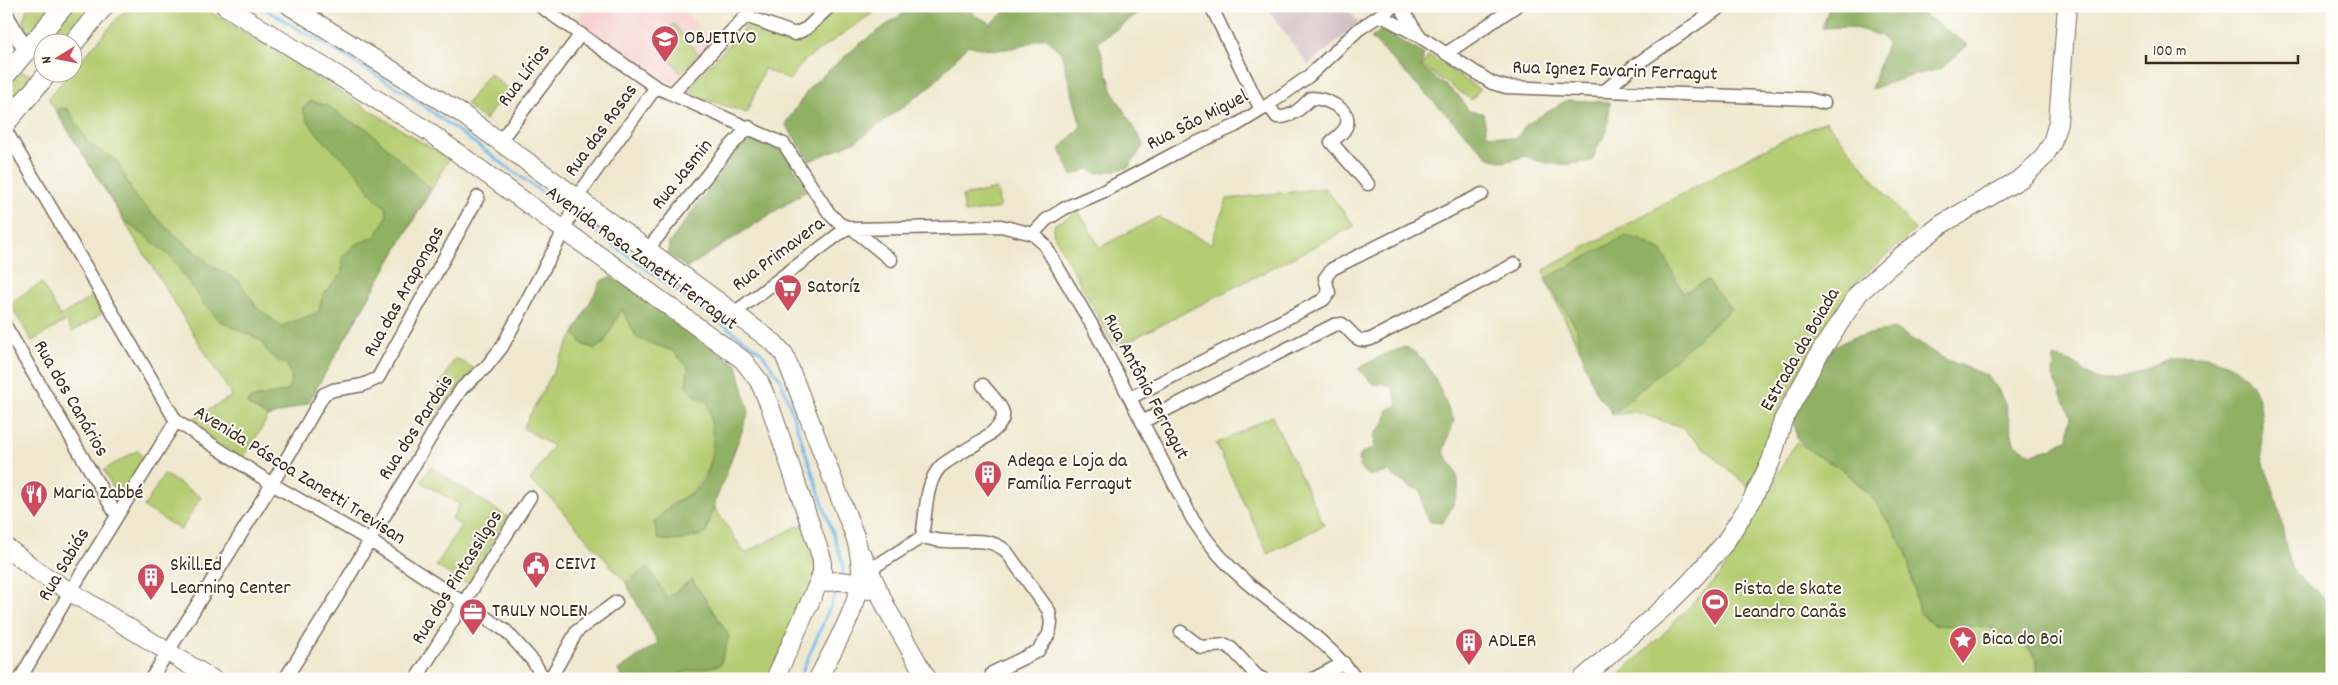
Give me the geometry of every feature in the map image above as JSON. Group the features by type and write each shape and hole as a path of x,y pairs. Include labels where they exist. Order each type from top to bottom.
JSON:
{"main road":[{"path":"6,74 64,6"},
{"path":"82,33 104,6"},
{"name":"Avenida Rosa Zanetti Ferragut","path":"225,6 426,130 742,360 758,381 770,406 822,559 822,572 818,584 775,679"},
{"name":"Avenida Rosa Zanetti Ferragut","path":"290,6 430,93 500,141 734,312 774,343 784,354 856,539 864,577 854,604 818,679"},
{"name":"Estrada da Boiada","path":"1582,679 1681,591 1724,544 1751,502 1771,461 1783,420 1819,354 1858,293 1942,224 2022,178 2044,158 2052,143 2058,122 2067,6"},
{"path":"26,51 32,60"},
{"path":"6,124 41,82"},
{"path":"6,547 40,573 212,679"},
{"path":"818,584 864,577 887,609 927,679"}],"street":[{"path":"6,9 10,6"},
{"path":"540,6 656,87 784,144 828,213 891,260"},
{"path":"672,94 749,11 795,34 807,28 830,6"},
{"name":"Rua São Miguel","path":"1033,234 1046,220 1065,208 1104,191 1187,147 1234,126 1265,107 1309,76 1359,29 1394,6"},
{"name":"Rua Ignez Favarin Ferragut","path":"1400,6 1419,36"},
{"path":"1446,53 1516,6"},
{"path":"1607,89 1634,66 1722,6"},
{"path":"1212,8 1265,107 1277,117 1287,118 1311,98 1321,98 1339,108 1346,115 1348,122 1344,130 1331,142 1368,184"},
{"name":"Rua Ignez Favarin Ferragut","path":"1380,15 1419,36 1492,83 1506,87 1607,89 1809,99 1824,103"},
{"path":"6,16 26,51"},
{"name":"Rua Lírios","path":"500,141 581,34"},
{"name":"Rua das Rosas","path":"577,197 656,87"},
{"name":"Rua Jasmin","path":"648,249 728,149 749,127"},
{"name":"Avenida Páscoa Zanetti Trevisan","path":"6,131 176,421 272,484 369,540 506,631 533,661 544,679"},
{"path":"1130,398 1323,300 1329,293 1325,278 1332,269 1482,194"},
{"name":"Rua das Arapongas","path":"151,679 272,484 324,394 333,390 363,385 378,378 478,197"},
{"name":"Rua dos Pardais","path":"285,679 338,595 369,540 462,388 486,366 502,347 564,229 577,197"},
{"path":"850,228 977,225 1008,227 1033,234"},
{"name":"Rua Primavera","path":"734,312 850,228"},
{"name":"Rua Antônio Ferragut","path":"1033,234 1044,244 1093,327 1193,520 1212,549 1244,581 1288,614 1344,662 1356,679"},
{"path":"1142,422 1334,325 1342,324 1357,340 1371,339 1515,264"},
{"name":"Rua dos Canários","path":"6,327 117,516"},
{"path":"864,577 922,537 931,481 941,467 996,430 1003,418 1002,410 983,385"},
{"name":"Rua Sabiás","path":"20,679 70,592 176,421"},
{"name":"Rua dos Pintassilgos","path":"416,679 530,497"},
{"path":"922,537 945,542 990,541 999,545 1006,551 1050,611 1051,624 1049,634 1038,651 992,673"},
{"path":"6,559 40,573"},
{"path":"550,679 577,631 616,602"},
{"path":"1181,632 1201,647 1226,645 1232,648 1257,676 1263,679"},
{"path":"1313,679 1344,662"}],"shaded area":[{"name":"OBJETIVO","path":"591,6 680,6 713,41 673,84 574,23"},
{"path":"1266,6 1345,6 1359,23 1308,66"}],"green space":[{"path":"28,6 61,6 30,34 26,33 23,20"},
{"path":"73,6 99,6 77,32 51,32"},
{"path":"128,6 201,6 449,159 308,403 268,417 243,459 186,423 232,396 48,98 62,82 82,82 82,60"},
{"path":"838,6 883,6 805,60 789,80 764,69 747,113 695,96 690,89 693,83 748,24 792,40 803,38"},
{"path":"913,6 972,6 973,15 991,23 1012,6 1148,6 1098,42 1113,92 1144,145 1128,168 1098,173 1087,169 1072,176 1060,149 1081,126 1061,53 1045,37 1025,45 998,50 968,45 930,87 856,141 810,161 785,124 811,86 858,45"},
{"path":"1830,6 1912,6 1968,45 1941,69 1914,75 1871,89 1887,44 1882,36 1851,27 1822,28"},
{"path":"674,24 699,55 681,73 655,39"},
{"path":"1382,30 1424,54 1421,67 1458,95 1469,111 1483,113 1487,134 1516,139 1526,125 1567,100 1610,102 1607,132 1597,147 1592,161 1558,164 1534,160 1526,156 1504,162 1489,158 1371,38"},
{"path":"1429,55 1479,89 1472,100 1422,66"},
{"path":"20,72 29,74 32,82 6,115 6,85"},
{"path":"489,73 508,89 485,120 466,105"},
{"path":"311,101 329,106 347,120 366,128 431,189 308,403 268,417 247,404 250,399 287,391 292,378 286,364 278,361 267,351 262,341 220,321 206,307 170,256 124,220 56,111 61,108 68,109 88,143 117,161 135,197 167,228 214,267 239,281 258,309 282,326 319,312 324,295 342,274 342,257 354,245 376,236 387,216 386,207 374,196 351,166 327,144 307,119 302,109"},
{"path":"1826,121 1915,230 1855,283 1781,404 1748,487 1679,426 1635,412 1612,415 1545,279 1544,270 1756,153"},
{"path":"753,137 783,150 808,190 687,268 668,254 669,243 746,139"},
{"path":"1325,188 1355,226 1119,346 1111,341 1053,233 1055,224 1079,212 1100,247 1158,217 1211,244 1227,199"},
{"path":"997,189 1000,208 965,213 962,196"},
{"path":"1625,236 1641,240 1662,251 1683,293 1707,280 1731,309 1612,415 1609,407 1599,398 1585,365 1576,327 1545,279"},
{"path":"610,277 631,288 737,365 749,412 710,516 706,533 682,540 658,539 654,522 667,509 691,493 700,484 707,474 710,462 712,426 708,402 694,395 686,386 688,367 673,351 637,338 622,309 604,343 595,349 584,345 574,333 601,281"},
{"path":"42,283 60,316 93,296 102,314 72,332 66,321 32,341 9,303"},
{"path":"622,308 637,338 673,351 688,367 695,395 708,402 714,436 709,469 692,492 669,506 658,538 682,540 706,533 714,507 745,553 800,525 806,528 814,542 816,573 768,679 681,679 680,673 720,665 729,636 692,579 667,599 648,567 626,583 549,496 530,481 553,446 523,428 574,333 584,345 604,343"},
{"path":"1895,329 1945,359 1986,375 1998,389 2006,406 2014,443 2031,454 2051,449 2068,438 2071,416 2053,378 2054,357 2070,362 2093,377 2102,380 2121,378 2165,360 2190,356 2219,360 2240,372 2248,380 2259,401 2263,459 2277,501 2290,562 2304,582 2323,597 2332,613 2332,679 2035,679 2038,660 2026,645 1990,627 1933,625 1919,612 1906,551 1875,500 1846,471 1812,453 1797,439 1794,418 1809,380 1835,346 1854,337"},
{"path":"1405,347 1423,360 1430,369 1454,421 1443,452 1455,472 1458,487 1454,503 1443,523 1430,522 1423,508 1421,490 1409,487 1389,472 1368,476 1361,469 1358,459 1362,453 1374,448 1375,434 1385,423 1388,410 1398,405 1392,388 1383,383 1375,385 1358,369 1385,354"},
{"path":"455,358 477,370 448,399 431,422 422,417"},
{"path":"1272,416 1324,525 1268,554 1216,444"},
{"path":"1796,442 1838,465 1872,497 1906,550 1918,609 1933,624 1988,627 2021,641 2037,660 2035,679 1614,679 1661,636 1721,574"},
{"path":"138,450 145,463 127,495 116,494 104,470"},
{"path":"430,467 508,517 470,581 465,583 436,566 461,525 451,519 460,505 421,482"},
{"path":"164,474 201,497 181,530 144,507"},
{"path":"648,567 667,598 692,579 729,636 720,665 681,673 681,679 622,679 618,670 658,643 626,583"}],"waterway":[{"path":"260,6 406,93 569,212"},
{"path":"574,216 761,352 781,380 844,566 842,575"},
{"path":"799,679 839,586"}],"place":[{"name":"OBJETIVO","path":"665,63"},
{"name":"Satoríz","path":"788,312"},
{"name":"Adega e Loja da Família Ferragut","path":"988,498"},
{"name":"Maria Zabbé","path":"34,518"},
{"name":"CEIVI","path":"536,589"},
{"name":"Skill.Ed Learning Center","path":"151,601"},
{"name":"Pista de Skate Leandro Canãs","path":"1715,626"},
{"name":"TRULY NOLEN","path":"473,636"},
{"name":"Bica do Boi","path":"1963,664"},
{"name":"ADLER","path":"1469,666"}]}
